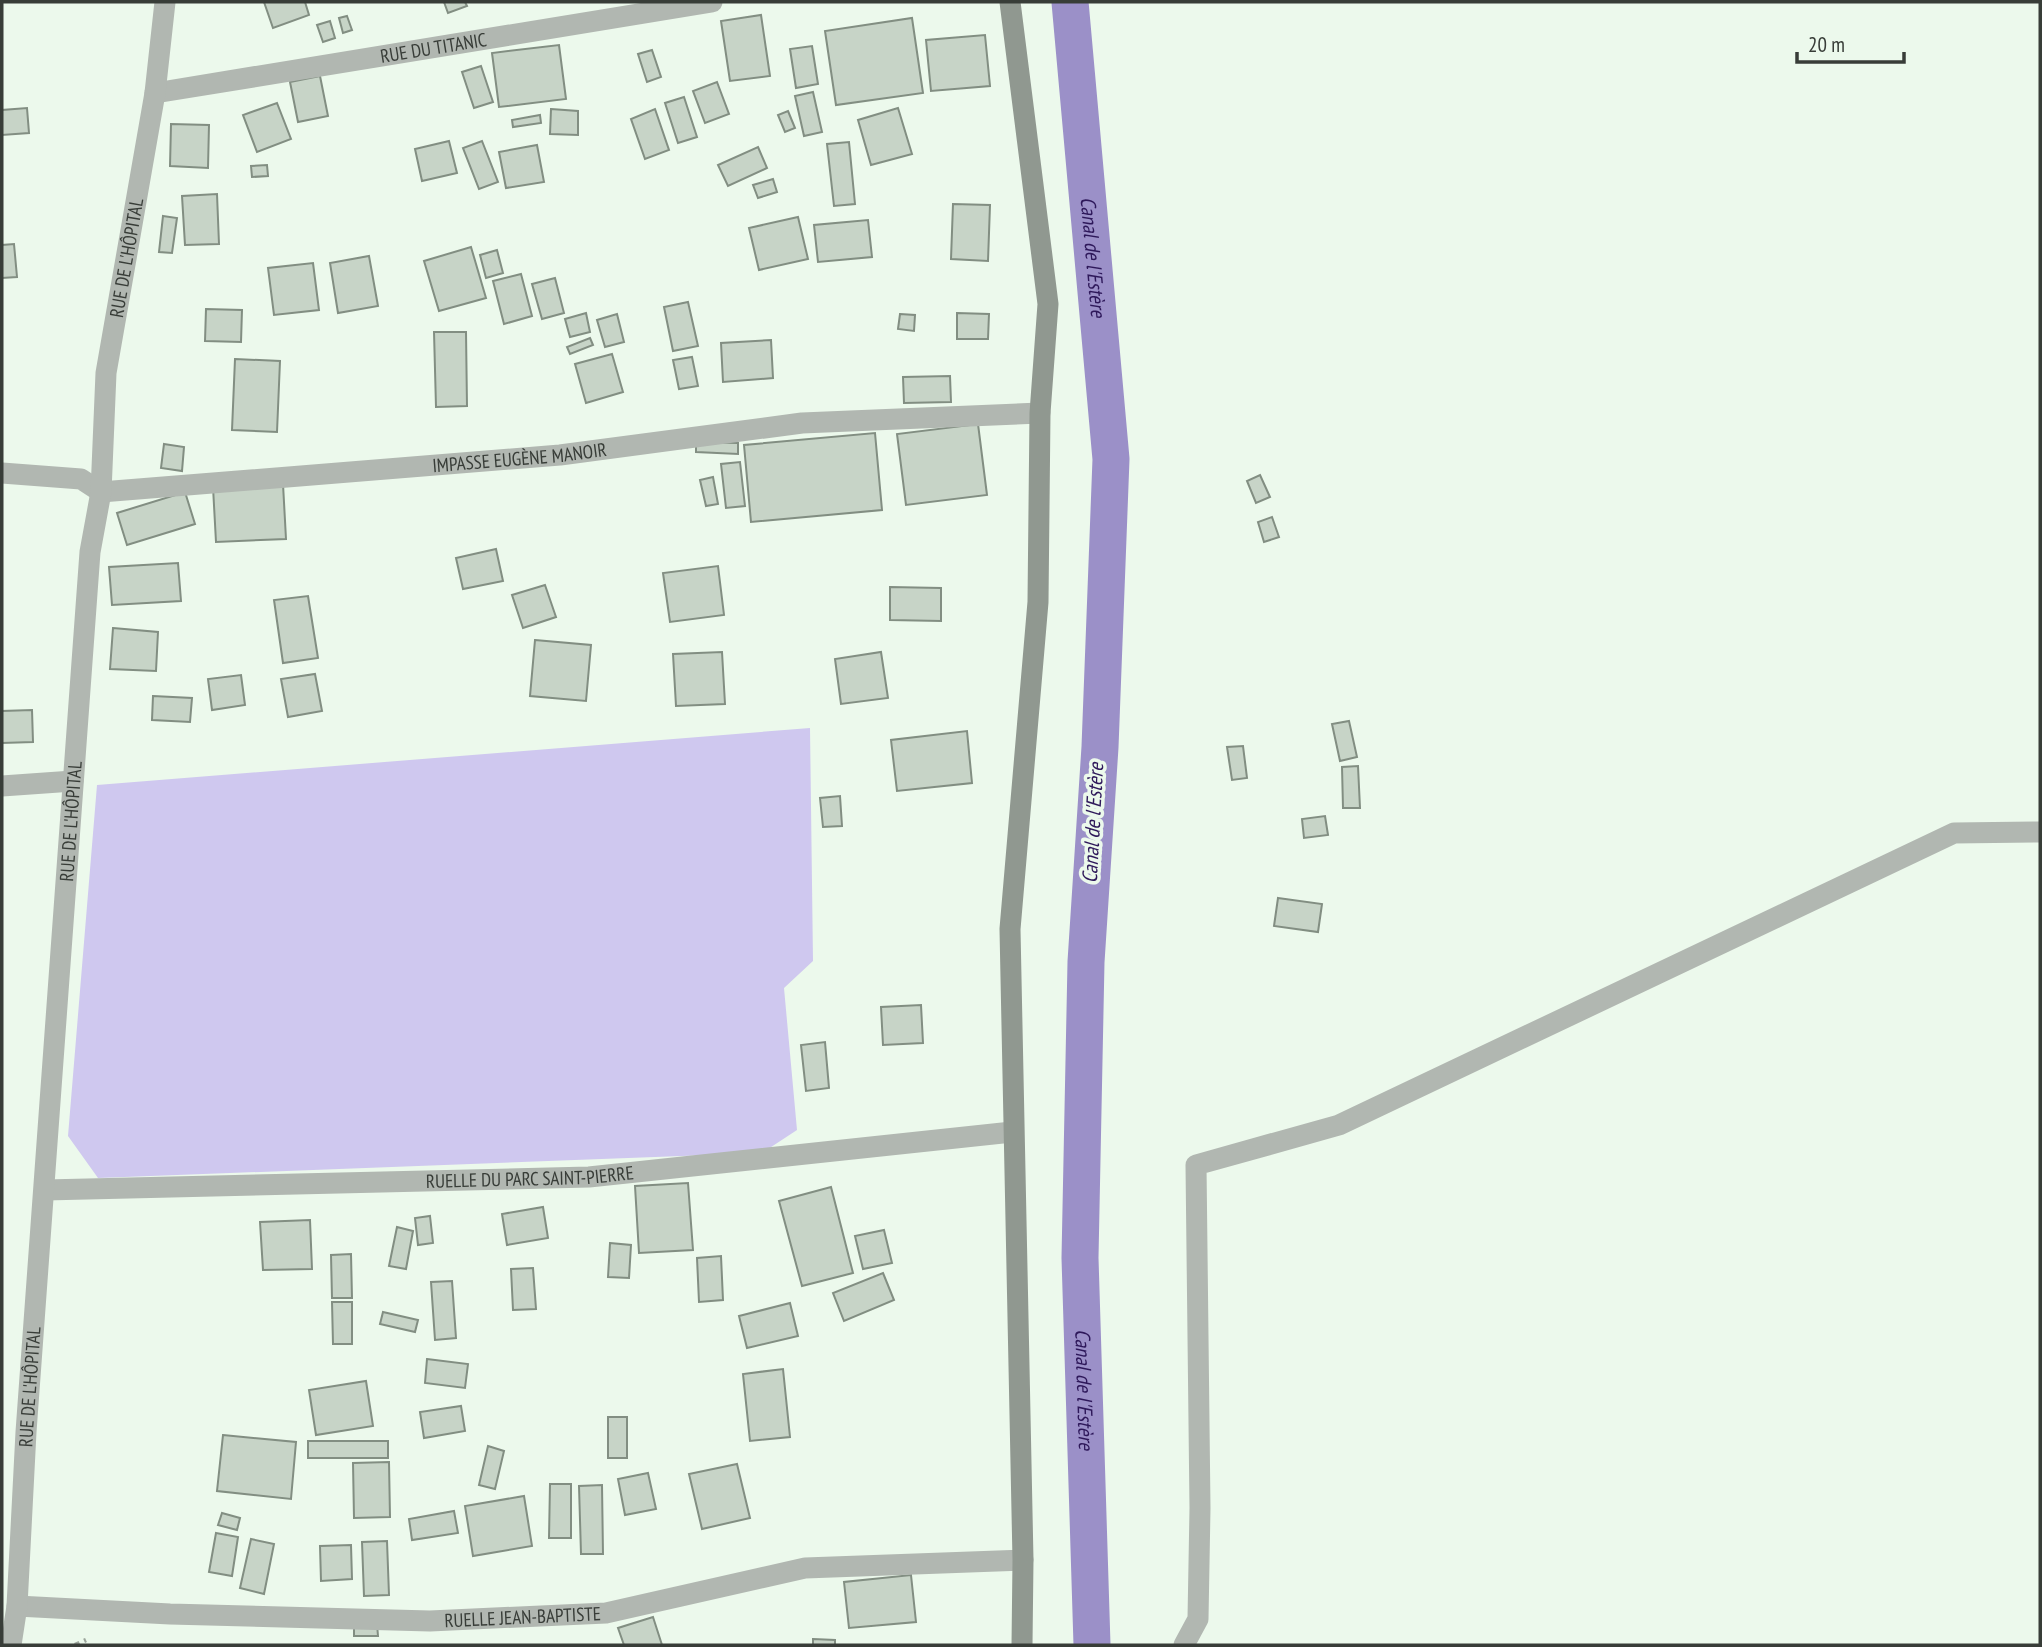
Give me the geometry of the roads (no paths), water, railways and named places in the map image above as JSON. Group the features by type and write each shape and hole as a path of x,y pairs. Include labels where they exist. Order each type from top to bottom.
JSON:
{"street":[{"name":"RUE DE L'HÔPITAL","path":"11,1645 17,1606 90,552 101,492 106,373 155,93 165,2"},
{"name":"RUE DU TITANIC","path":"155,93 712,2"},
{"path":"1010,2 1048,304 1040,413 1038,603 1010,929 1023,1560 1022,1645"},
{"name":"IMPASSE EUGÈNE MANOIR","path":"2,473 81,479 101,492 559,455 802,423 1040,413"},
{"path":"2,786 74,781"},
{"path":"1184,1645 1198,1619 1196,1165 1339,1125 1954,833 2040,832"},
{"name":"RUELLE DU PARC SAINT-PIERRE","path":"45,1190 589,1177 1013,1132"},
{"name":"RUELLE JEAN-BAPTISTE","path":"17,1606 170,1614 430,1621 606,1614 806,1568 1023,1560"}],"waterway":[{"name":"Canal de l'Estère","path":"1070,2 1111,459 1100,747 1086,962 1080,1258 1092,1645"}]}
